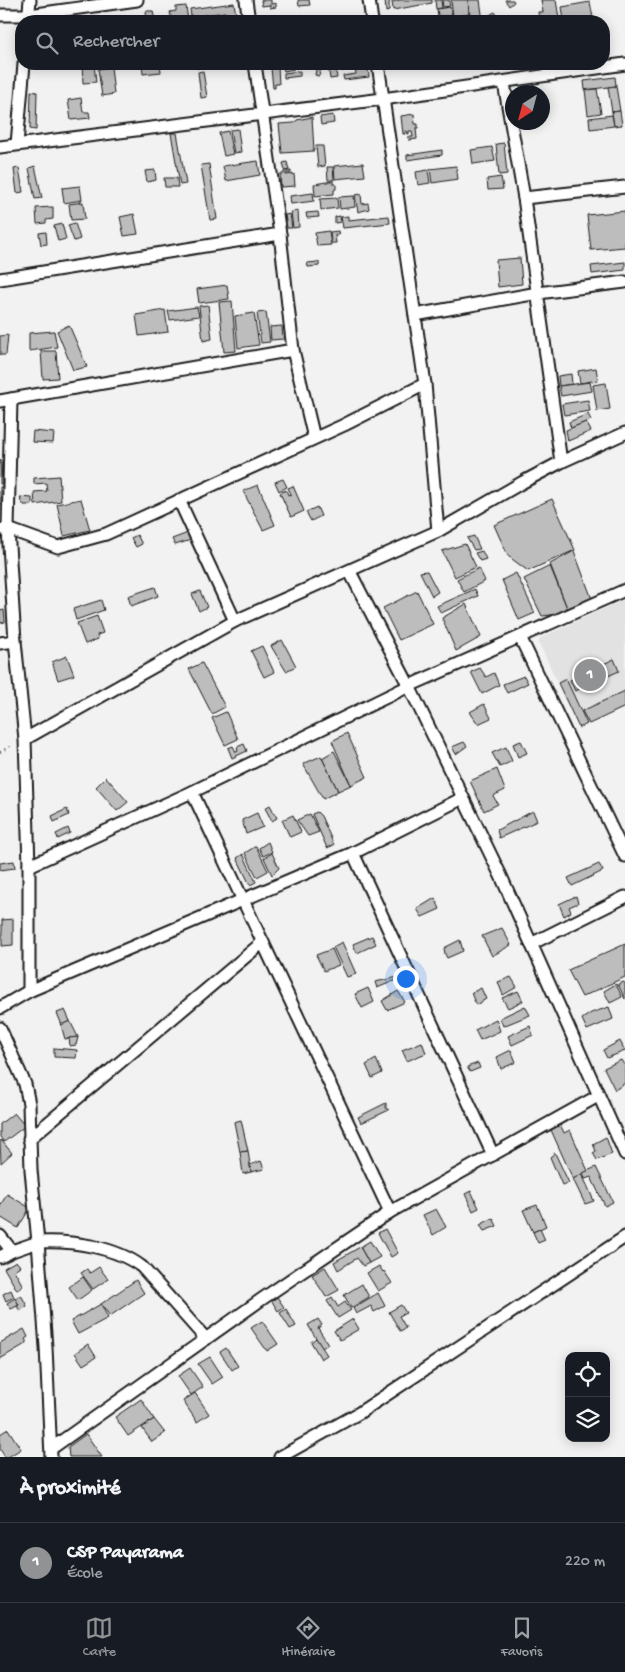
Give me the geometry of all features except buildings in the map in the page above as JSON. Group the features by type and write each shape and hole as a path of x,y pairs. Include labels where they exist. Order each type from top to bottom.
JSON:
{"street":[{"path":"29,15 30,0"},
{"path":"47,15 137,0"},
{"path":"246,0 248,15"},
{"path":"368,0 371,15"},
{"path":"0,15 15,17"},
{"path":"610,66 625,64"},
{"path":"17,144 23,70"},
{"path":"256,70 280,234 293,350 314,438"},
{"path":"379,70 425,384 438,531"},
{"path":"0,147 383,99 587,70"},
{"path":"504,83 524,198 561,462"},
{"path":"524,198 625,187"},
{"path":"0,279 280,234"},
{"path":"415,315 538,293 625,282"},
{"path":"29,991 29,866 25,739 4,529 6,400 293,350"},
{"path":"4,529 58,547 106,534 314,438 425,384"},
{"path":"25,739 235,621 350,572 438,531 561,462 625,433"},
{"path":"179,500 235,621"},
{"path":"350,572 409,686 463,798 625,1154"},
{"path":"29,866 192,792 409,686 625,590"},
{"path":"520,637 625,856"},
{"path":"0,643 15,641"},
{"path":"192,792 390,1212"},
{"path":"0,1008 29,991 353,853 463,798"},
{"path":"353,853 493,1155"},
{"path":"531,944 625,897"},
{"path":"29,1139 263,942"},
{"path":"0,1028 25,1084 29,1104 29,1139 52,1453"},
{"path":"52,1453 206,1339 390,1212 598,1096"},
{"path":"0,1236 12,1251"},
{"path":"280,1457 359,1414 625,1237"},
{"path":"0,1257 38,1242 73,1242 132,1259 142,1267 206,1339"}],"path":[{"path":"0,752 25,739"}],"shaded area":[{"path":"625,600 625,707 579,728 539,643 540,638"}],"place":[{"name":"CSP Payarama","path":"590,675"}]}
